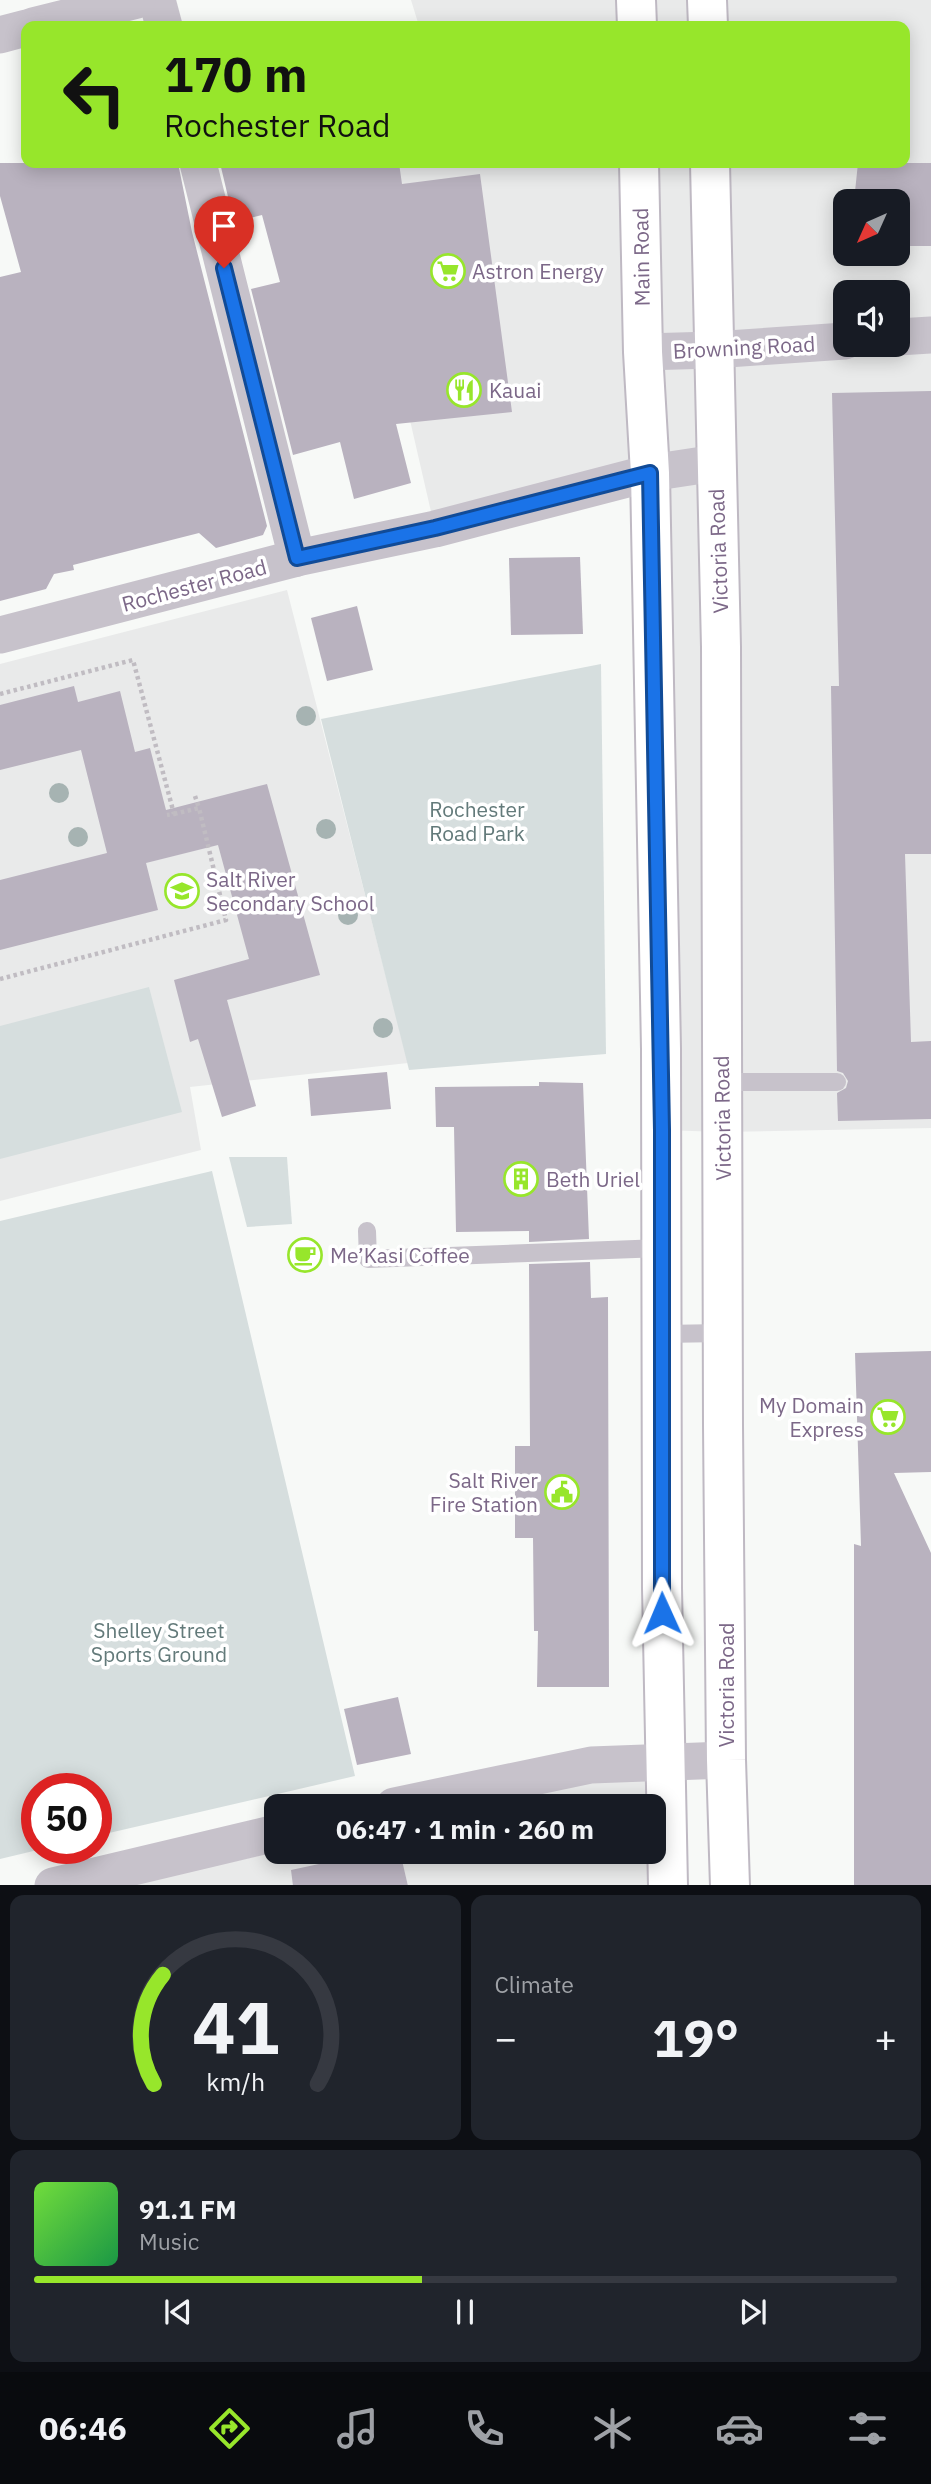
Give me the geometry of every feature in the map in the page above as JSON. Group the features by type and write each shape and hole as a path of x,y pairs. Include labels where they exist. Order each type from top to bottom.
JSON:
{"main road":[{"path":"636,0 636,21"},
{"path":"708,0 708,21"},
{"name":"Main Road","path":"639,168 643,352"},
{"path":"710,168 713,350"},
{"name":"Victoria Road","path":"713,350 721,647 721,1082 726,1759 730,1885"},
{"path":"643,352 650,473 660,1083 662,1575 668,1885"},
{"path":"660,1083 721,1082"}],"street":[{"path":"53,21 137,0"},
{"path":"157,0 163,21"},
{"path":"0,35 21,29"},
{"path":"199,168 297,558"},
{"path":"910,336 931,335"},
{"name":"Browning Road","path":"643,352 833,342"},
{"name":"Rochester Road","path":"0,635 297,558 435,528 650,473 716,463"},
{"path":"452,1794 591,1765 726,1759"},
{"path":"53,1885 121,1878 264,1836"}],"lane":[{"path":"721,1082 837,1082"},
{"path":"367,1231 368,1259 662,1248"},
{"path":"662,1334 723,1333"}],"path":[{"path":"0,694 133,660 174,814"},
{"path":"0,979 226,920 195,796"},
{"path":"167,816 198,808"}],"shaded area":[{"path":"411,0 931,0 931,1128 722,1132 662,1130 650,474 435,529 369,242 395,239 384,168 910,168 910,21 417,21"},
{"name":"Salt River Secondary School","path":"287,590 408,1063 190,1087 201,1150 0,1201 0,664"},
{"path":"665,1763 666,1794 470,1794"},
{"path":"666,1804 668,1885 128,1885 264,1855 264,1864 666,1864"}],"green space":[{"name":"Rochester Road Park","path":"601,664 606,1054 409,1070 321,719"},
{"path":"149,987 182,1112 0,1159 0,1026"},
{"path":"229,1157 287,1157 292,1224 247,1227"},
{"name":"Shelley Street Sports Ground","path":"212,1171 355,1776 277,1794 264,1794 264,1797 112,1832 112,1773 21,1773 21,1854 0,1859 0,1221"}],"building":[{"path":"0,163 21,163 21,168 179,168 192,232 267,526 263,535 216,548 199,533 73,565 74,570 54,574 46,589 0,601 0,277 21,272 0,196"},
{"path":"910,163 931,163 931,246 910,246 910,189 855,189 857,168 910,168"},
{"path":"221,168 400,168 402,184 480,174 512,412 396,424 411,483 354,499 340,442 293,455 251,289 280,282 262,215 234,222"},
{"path":"931,391 931,854 905,854 911,1042 931,1041 931,1119 838,1121 837,1093 846,1088 848,1081 843,1073 837,1071 831,686 839,686 832,393"},
{"path":"580,557 583,634 511,635 509,558"},
{"path":"357,606 373,670 327,681 311,618"},
{"path":"74,686 78,702 120,691 135,752 150,748 166,810 267,784 320,975 227,1000 256,1106 222,1117 198,1039 190,1042 174,980 249,959 218,845 146,863 158,910 0,950 0,880 107,853 81,750 0,770 0,705"},
{"path":"387,1072 391,1109 311,1116 308,1079"},
{"name":"Beth Uriel","path":"539,1082 583,1083 589,1239 529,1242 529,1231 456,1232 454,1127 436,1127 435,1087 539,1086"},
{"name":"Salt River Fire Station","path":"590,1262 591,1298 608,1297 609,1687 537,1687 538,1631 534,1631 533,1538 515,1538 515,1446 530,1446 529,1264"},
{"path":"931,1351 931,1472 894,1473 931,1553 931,1885 854,1885 854,1544 861,1546 855,1353"},
{"path":"398,1697 411,1754 357,1765 344,1709"},
{"path":"319,1864 403,1864 408,1885 293,1885 291,1870"}],"place":[{"name":"Astron Energy","path":"448,271"},
{"name":"Kauai","path":"464,390"},
{"name":"Salt River Secondary School","path":"182,891"},
{"name":"Beth Uriel","path":"521,1179"},
{"name":"Me’Kasi Coffee","path":"305,1255"},
{"name":"My Domain Express","path":"888,1417"},
{"name":"Salt River Fire Station","path":"562,1492"}],"route":[{"path":"224,268 297,558 435,528 650,473 662,1130 662,1613"}]}
